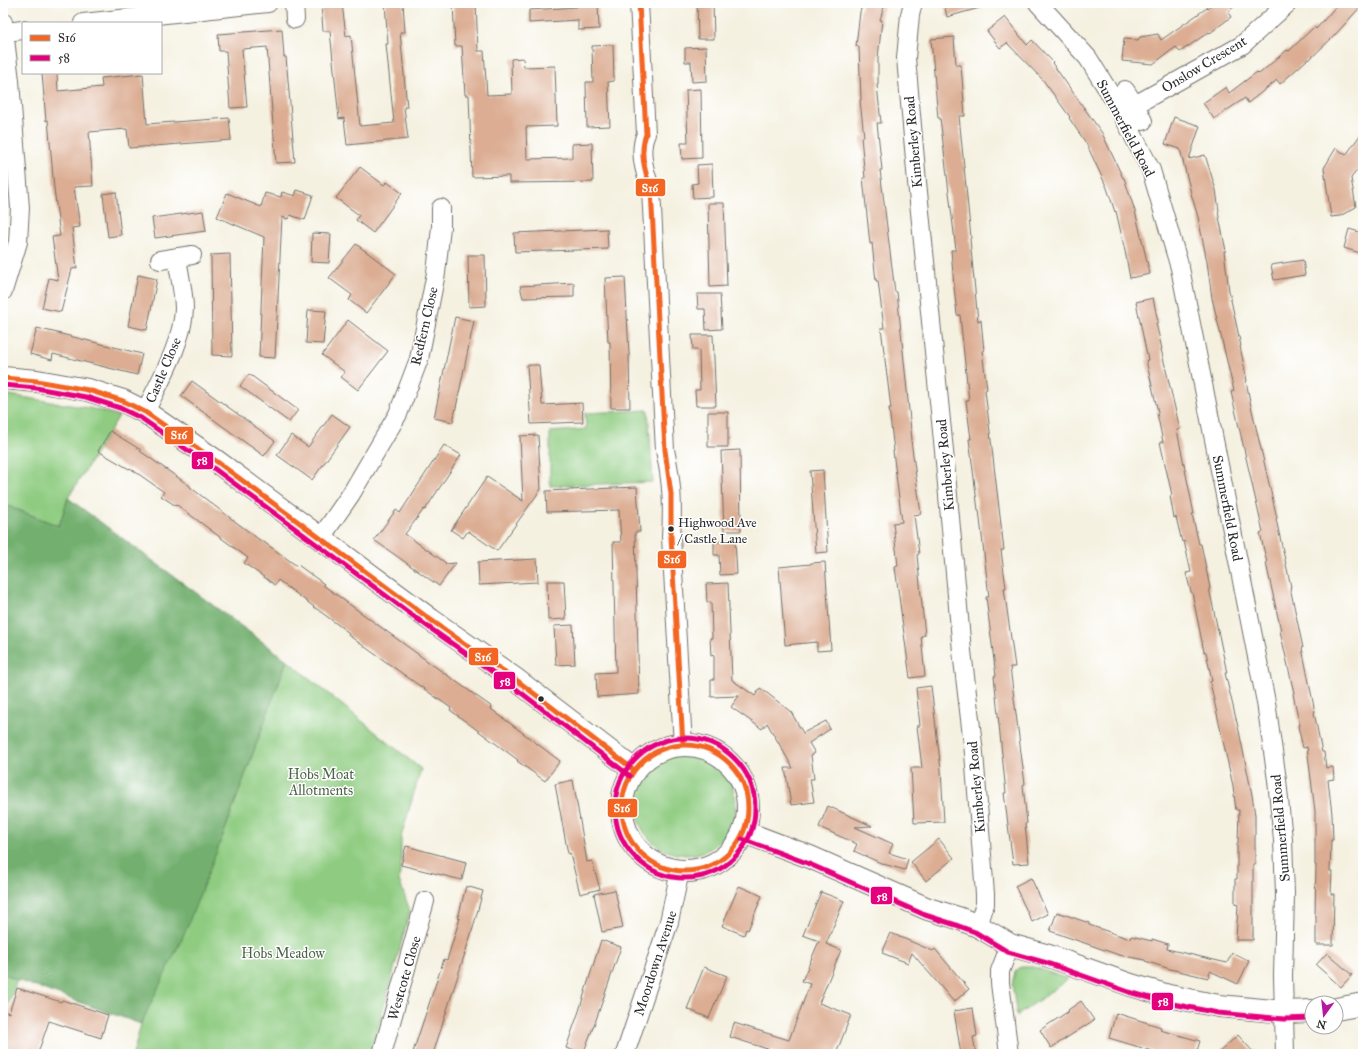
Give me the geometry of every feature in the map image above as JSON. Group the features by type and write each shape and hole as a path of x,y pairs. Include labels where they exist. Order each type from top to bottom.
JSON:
{"street":[{"path":"92,22 268,3"},
{"path":"639,3 646,134 642,141 645,172 651,190 665,450 671,475 673,507 671,537 683,745"},
{"name":"Kimberley Road","path":"912,3 906,58 962,651 974,761 985,894 985,904 978,926"},
{"name":"Summerfield Road","path":"1038,3 1088,58 1119,108 1151,170 1180,268 1266,702 1277,780 1283,840 1285,894 1283,976 1285,1054"},
{"name":"Onslow Crescent","path":"1125,90 1139,113 1242,45 1288,3"},
{"path":"3,291 18,242 20,208 4,27 22,30"},
{"name":"Redfern Close","path":"320,539 351,494 398,414 419,359 436,272 441,227 441,208"},
{"name":"Castle Close","path":"145,412 172,357 180,331 184,309 177,257"},
{"path":"3,378 37,381 88,390 123,401 145,412 216,461 431,620 515,679 634,770"},
{"path":"683,745 705,748 719,755 734,768 744,786 748,807 744,832 737,844 725,857 713,864 695,870 680,871 656,864 639,851 628,836 622,810 624,792 634,770 654,753 664,748 683,745"},
{"path":"744,832 810,858 928,909 978,926 1010,945 1049,956 1131,984 1169,996 1219,1006 1284,1012 1304,1011"},
{"name":"Moordown Avenue","path":"625,1054 669,922 680,871"},
{"name":"Westcote Close","path":"382,1054 425,901"},
{"path":"1010,945 1000,971 1000,983 1010,1054"},
{"path":"1344,1008 1363,1004"}],"green space":[{"path":"3,394 89,408 119,416 68,498 59,526 3,504"},
{"path":"648,410 653,482 550,486 550,432 586,429 585,413"},
{"path":"68,498 287,660 225,830 185,932 141,1024 17,980 3,973 3,504 59,526"},
{"name":"Hobs Meadow","path":"287,660 421,769 401,837 401,865 399,880 410,911 371,1054 133,1054 141,1024 225,830"},
{"path":"686,755 705,759 721,770 732,786 736,805 732,824 721,840 705,851 686,855 667,851 651,840 640,824 636,805 640,786 651,770 667,759"},
{"path":"1021,967 1034,967 1068,979 1017,1016 1012,984 1015,972"},
{"path":"3,973 17,980 7,1008 3,1006"}],"building":[{"path":"321,3 342,3 346,36 351,35 360,126 394,123 386,44 388,44 385,3 403,3 405,32 400,32 407,107 404,107 408,139 347,145 344,118 339,119 330,31 323,31"},
{"path":"453,3 476,3 478,51 484,51 487,95 512,94 511,59 523,58 524,67 555,66 557,126 526,127 527,159 572,158 572,144 592,143 593,182 509,183 509,176 472,177 469,95 465,95 462,46 455,46"},
{"path":"577,3 598,3 599,29 578,30 578,20 529,23 529,10 577,7"},
{"path":"697,3 713,3 714,39 698,39"},
{"path":"863,3 885,3 880,20 882,20 877,85 881,123 877,123 882,170 880,170 895,292 897,292 911,440 921,514 914,515 919,554 917,555 925,635 921,636 925,676 910,678 895,567 898,566 893,523 902,522 893,451 889,408 891,408 881,328 884,328 878,281 876,281 872,243 870,244 863,178 865,178 861,137 864,137 860,100 859,47 856,46 860,12"},
{"path":"944,3 983,3 983,7 947,17"},
{"path":"1214,3 1238,3 1228,12 1231,17 1210,33 1209,32 1180,52 1176,47 1153,64 1122,61 1124,39 1138,40 1140,37 1158,34 1161,40"},
{"path":"1339,3 1363,4 1334,36 1309,60 1308,59 1280,84 1277,80 1248,103 1245,98 1214,119 1203,103 1226,87 1229,93 1257,72 1259,74 1287,50 1289,51 1314,27 1316,29"},
{"path":"1005,17 1027,45 1032,40 1053,62 1052,63 1102,133 1124,178 1135,211 1150,274 1130,278 1116,211 1115,212 1107,188 1086,143 1069,118 1070,117 1043,80 1007,43 1000,48 987,31"},
{"path":"282,29 284,57 286,57 295,162 276,163 267,47 242,49 247,107 230,108 226,51 219,51 218,34"},
{"path":"954,37 956,65 961,65 965,116 959,116 978,321 981,320 984,351 982,351 987,389 985,390 1004,550 1001,550 1006,588 1004,588 1015,667 1010,667 1025,784 1023,785 1029,863 1013,864 1004,793 1006,793 994,676 996,676 986,597 989,597 969,439 971,439 966,401 969,401 960,315 957,315 954,286 951,250 956,250 940,118 938,118 931,39"},
{"path":"613,45 614,81 608,82 610,126 587,127 586,82 593,82 592,46"},
{"path":"706,47 707,81 692,82 691,62 685,62 685,48"},
{"path":"42,74 57,74 58,91 102,87 101,78 143,74 147,124 229,118 231,140 129,148 127,129 89,132 93,186 74,187 80,227 72,228 77,268 72,269 61,312 42,308 49,278 58,280 52,237 60,236 48,120 46,121"},
{"path":"701,89 702,158 682,159 681,143 688,143 686,90"},
{"path":"1174,117 1200,126 1189,159 1205,155 1216,190 1218,212 1226,251 1224,251 1229,291 1241,346 1251,406 1277,518 1322,752 1324,752 1326,768 1333,767 1334,779 1328,780 1333,840 1331,840 1330,871 1332,871 1331,894 1334,894 1333,945 1316,945 1315,811 1307,747 1303,748 1298,726 1300,726 1294,693 1260,533 1263,532 1231,392 1234,391 1212,298 1207,262 1198,217 1180,149 1165,144"},
{"path":"1363,131 1363,163 1351,178 1356,207 1340,216 1331,217 1324,168 1336,148 1346,155"},
{"path":"712,164 713,197 693,198 692,184 698,183 697,165"},
{"path":"360,167 384,185 387,182 402,193 373,233 356,220 359,215 336,198"},
{"path":"297,190 313,195 305,220 290,215 288,219 282,217 275,358 259,357 264,237 217,217 227,193 261,207 265,193 281,197 282,192 295,196"},
{"path":"116,192 121,235 108,237 103,194"},
{"path":"708,203 724,203 727,286 710,287"},
{"path":"203,211 206,231 155,238 152,218"},
{"path":"607,229 608,249 515,252 514,233"},
{"path":"1349,229 1363,233 1363,254 1344,248"},
{"path":"312,233 331,234 329,263 311,262"},
{"path":"356,244 396,274 366,313 349,300 352,295 329,278"},
{"path":"230,254 232,356 212,355 211,255"},
{"path":"468,255 485,255 486,306 469,307"},
{"path":"1303,260 1305,275 1274,280 1271,265"},
{"path":"138,275 157,279 147,330 128,326"},
{"path":"625,277 630,408 611,408 610,342 608,342 605,278"},
{"path":"574,283 574,297 523,298 520,286"},
{"path":"697,294 720,294 722,329 706,330 705,309 698,309"},
{"path":"1153,298 1158,322 1156,323 1161,349 1180,429 1177,430 1194,514 1192,514 1199,544 1201,544 1227,673 1225,673 1252,795 1255,815 1255,864 1253,864 1253,940 1236,940 1238,905 1235,904 1235,879 1237,879 1239,810 1236,810 1233,786 1210,682 1212,681 1206,652 1204,652 1192,592 1186,573 1191,572 1184,541 1182,542 1176,517 1174,518 1170,496 1172,495 1160,442 1163,442 1158,412 1146,360 1148,360 1136,302"},
{"path":"308,310 326,311 323,344 306,343"},
{"path":"455,317 474,321 453,422 434,418"},
{"path":"348,320 388,351 358,390 341,377 345,372 322,355"},
{"path":"37,328 142,354 137,375 53,354 52,360 30,354"},
{"path":"692,335 713,335 716,406 696,406 695,390 700,390 699,350 693,350"},
{"path":"527,365 539,365 542,405 582,403 583,422 531,424"},
{"path":"249,374 298,410 289,422 240,386"},
{"path":"192,381 275,441 264,456 181,396"},
{"path":"708,412 728,412 728,447 708,447"},
{"path":"332,414 350,427 312,480 277,455 291,435 308,447"},
{"path":"110,431 141,450 140,451 190,486 261,541 297,566 298,565 324,584 323,585 492,707 491,709 560,761 545,781 450,710 451,708 348,635 349,633 278,580 275,585 244,563 248,558 177,505 176,506 161,496 164,492 130,468 129,469 98,451"},
{"path":"538,435 541,489 497,551 468,531 463,538 451,530 487,477 523,501 520,436"},
{"path":"444,445 461,455 425,510 424,509 405,534 446,563 445,564 456,563 439,586 374,540 396,510 400,513"},
{"path":"740,450 741,531 724,531 721,451"},
{"path":"823,470 828,552 816,553 810,471"},
{"path":"637,487 640,532 635,532 639,694 597,697 596,673 616,672 613,542 621,542 619,510 547,512 546,491"},
{"path":"735,541 737,574 720,575 719,555 714,555 714,542"},
{"path":"537,559 538,582 479,585 478,562"},
{"path":"825,562 831,650 817,651 817,642 785,645 779,567"},
{"path":"547,581 564,581 566,619 548,620"},
{"path":"728,583 732,680 755,696 760,688 767,693 791,712 803,733 826,721 830,729 809,743 815,753 811,755 814,779 810,779 814,802 791,805 785,768 793,768 767,723 762,729 731,707 739,696 711,697 711,680 714,680 714,655 711,656 711,602 707,602 706,584"},
{"path":"573,625 575,664 556,665 554,626"},
{"path":"931,686 941,770 944,822 914,823 911,768 922,768 917,726 920,726 916,688"},
{"path":"573,780 587,862 592,861 600,889 580,894 570,853 568,854 555,784"},
{"path":"828,806 872,826 855,827 893,844 889,853 908,859 905,870 883,864 854,851 857,844 819,827"},
{"path":"939,839 954,858 926,881 911,862"},
{"path":"406,846 466,862 462,880 401,865"},
{"path":"1031,878 1048,914 1032,922 1015,886"},
{"path":"466,886 483,891 473,928 433,1054 413,1052 444,959 447,960 460,918 458,918"},
{"path":"739,886 762,896 748,930 746,929 744,935 722,926"},
{"path":"615,890 623,928 602,932 594,894"},
{"path":"821,892 844,901 826,944 841,950 819,1003 851,1015 836,1054 783,1054 730,1037 734,1023 789,1040 810,984 802,981 819,941 803,935"},
{"path":"1057,912 1130,939 1131,936 1152,941 1152,939 1168,944 1167,949 1227,963 1232,953 1249,961 1238,984 1210,971 1208,978 1170,969 1145,960 1119,955 1050,931"},
{"path":"891,933 933,951 935,949 969,989 954,1002 912,953 908,963 882,953"},
{"path":"601,940 621,947 597,1017 582,1054 566,1048"},
{"path":"1327,953 1352,975 1341,987 1316,965"},
{"path":"704,967 727,976 709,1018 687,1009"},
{"path":"17,988 61,1002 62,1000 108,1015 101,1038 49,1021 38,1053 30,1051 29,1054 3,1054 3,1011 9,1013"},
{"path":"1081,1001 1094,1020 1051,1048 1040,1030 1069,1011 1068,1010"},
{"path":"973,1008 977,1036 973,1037 976,1054 961,1054 954,1011"},
{"path":"1116,1013 1161,1027 1160,1030 1200,1041 1196,1054 1162,1054 1109,1038"},
{"path":"1238,1035 1255,1054 1217,1054"}],"transit line":[{"name":"S16","path":"639,3 646,134 643,155 651,190 665,450 671,494 671,537 683,745"},
{"name":"S16","path":"3,378 37,381 88,390 123,401 145,412 216,461 431,620 515,679 634,770"},
{"name":"58","path":"3,385 36,388 86,397 120,408 141,418 212,467 427,626 511,685 630,776"},
{"name":"58","path":"685,738 705,741 712,744 724,750 739,764 752,788 755,808 752,828 749,835 743,847 729,862 705,875 685,878 665,875 658,872 646,866 631,852 618,828 615,808 618,788 621,781 627,769 641,754 665,741 685,738"},
{"name":"S16","path":"685,745 709,750 720,756 733,768 743,784 748,808 743,832 737,843 725,856 709,866 685,871 661,866 650,860 637,848 627,832 622,808 627,784 633,773 645,760 661,750 685,745"},
{"name":"58","path":"742,839 807,863 925,915 975,932 1008,952 1047,963 1129,992 1168,1003 1218,1013 1284,1019 1304,1018"}],"place":[{"name":"Highwood Ave / Castle Lane","path":"671,529"}],"park label":[{"name":"Hobs Moat Allotments","path":"321,782"}]}
